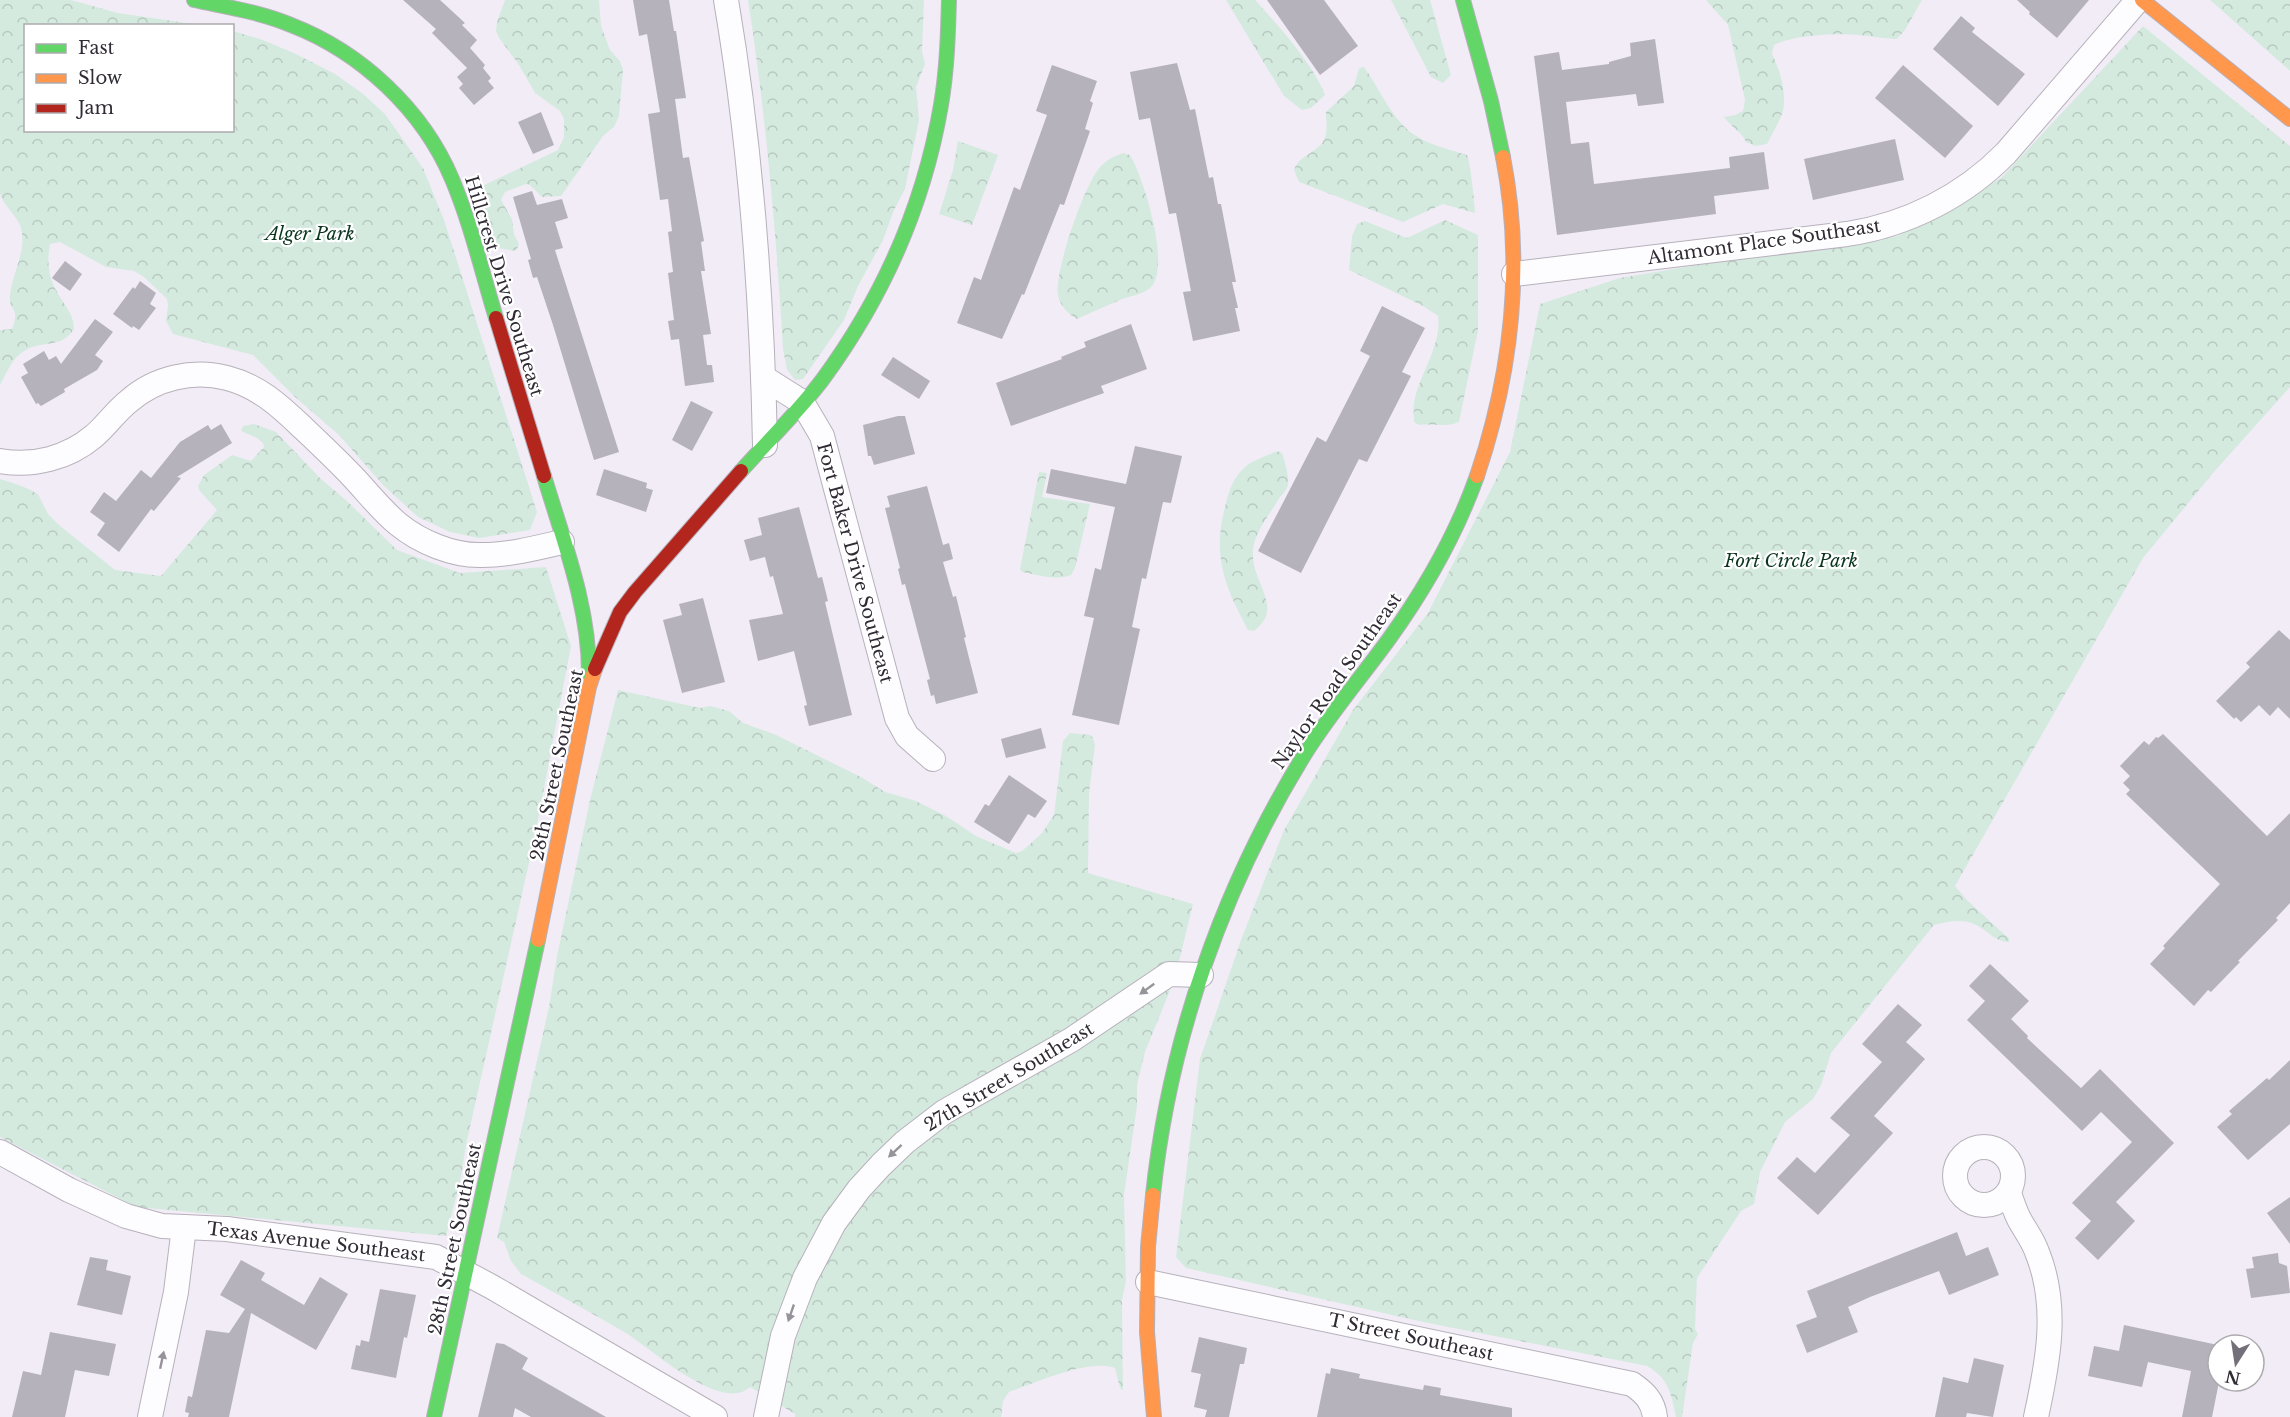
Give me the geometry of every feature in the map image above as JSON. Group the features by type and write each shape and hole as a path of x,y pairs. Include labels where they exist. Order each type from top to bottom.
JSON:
{"street":[{"name":"Hillcrest Drive Southeast","path":"194,0 275,20 304,30 358,62 382,82 409,110 427,133 446,165 463,207 581,600 588,647 589,687"},
{"path":"726,0 749,164 759,278 765,445"},
{"name":"28th Street Southeast","path":"434,1417 554,864 589,687 620,612 802,402 839,357 862,322 911,221 932,155 942,108 947,61 949,0"},
{"name":"Naylor Road Southeast","path":"1154,1417 1148,1346 1152,1203 1163,1127 1180,1045 1201,975 1232,893 1280,797 1341,701 1419,595 1462,513 1487,443 1501,389 1510,334 1515,274 1508,189 1486,82 1463,0"},
{"path":"2140,0 2290,119"},
{"name":"Altamont Place Southeast","path":"1515,274 1847,234 1874,229 1904,219 1954,195 1988,171 2140,0"},
{"path":"0,462 29,463 63,455 92,438 129,400 150,386 180,377 211,375 245,384 277,404 344,467 396,523 422,539 443,548 480,555 510,553 562,542"},
{"name":"Fort Baker Drive Southeast","path":"764,378 802,402 822,436 897,718 908,736 933,759"},
{"path":"581,600 597,608 610,608 635,592"},
{"name":"27th Street Southeast","path":"766,1417 783,1336 805,1278 834,1223 881,1164 905,1142 951,1107 1065,1044 1169,974 1201,975"},
{"name":"Texas Avenue Southeast","path":"0,1152 69,1190 126,1216 162,1226 227,1228 436,1257 466,1272 715,1417"},
{"path":"2009,1193 2020,1220 2038,1252 2047,1292 2050,1333 2036,1417"},
{"path":"150,1417 176,1292 184,1227"},
{"name":"T Street Southeast","path":"1148,1282 1632,1384 1648,1396 1655,1417"}],"green space":[{"name":"Alger Park","path":"0,0 71,0 118,13 193,24 24,24 24,132 234,132 234,31 263,40 335,74 362,93 385,114 423,168 444,220 537,512 530,530 479,538 450,532 418,517 383,485 339,435 295,397 253,355 173,334 166,321 167,299 144,277 134,271 106,267 60,242 50,244 48,261 53,285 70,313 74,329 58,342 33,347 17,356 0,385 0,330 12,329 14,322 15,313 10,295 21,253 22,236 19,223 0,193"},
{"path":"505,0 599,0 601,26 610,50 620,61 623,70 619,116 614,127 603,136 561,196 542,197 526,184 505,192 501,200 512,219 514,234 519,244 516,251 498,248 492,238 480,191 482,186 558,150 564,137 564,119 560,111 535,93 519,65 499,38 496,31 497,22"},
{"path":"748,0 924,0 922,52 925,64 916,87 919,120 905,189 844,320 803,379 795,380 787,370 783,349 770,174"},
{"path":"1226,0 1255,0 1294,45 1325,95 1311,108 1302,110 1284,96"},
{"path":"1391,0 1430,0 1451,75 1443,83 1431,77"},
{"path":"1706,0 1922,0 1905,30 1897,39 1839,34 1792,39 1774,45 1772,54 1782,83 1784,107 1767,144 1755,146 1746,142 1724,117 1743,111 1745,100 1728,25"},
{"path":"2210,0 2290,0 2290,71"},
{"name":"Fort Circle Park","path":"2143,26 2290,146 2290,387 2213,473 2143,558 1955,886 2009,938 2009,942 1999,940 1976,925 1965,922 1955,921 1934,925 1831,1053 1821,1085 1813,1099 1785,1122 1760,1172 1754,1204 1741,1211 1697,1278 1695,1329 1698,1334 1693,1343 1682,1417 1676,1417 1665,1382 1647,1366 1423,1322 1186,1268 1176,1257 1200,1059 1241,940 1284,830 1353,710 1428,613 1510,452 1540,304 1620,278 1733,259 1815,251 1898,236 2001,178"},
{"path":"1364,67 1394,114 1409,131 1442,148 1467,155 1475,213 1443,204 1403,222 1299,182 1294,170 1296,165 1324,140 1326,112 1354,86 1359,68"},
{"path":"958,141 998,155 972,225 939,214 953,170"},
{"path":"1123,153 1130,155 1136,167 1154,223 1158,262 1156,278 1150,288 1143,292 1077,319 1065,309 1058,295 1060,269 1077,213 1091,181 1105,162"},
{"path":"1445,220 1478,235 1478,330 1459,422 1449,425 1419,425 1414,422 1414,403 1437,338 1438,316 1423,306 1349,270 1352,236 1357,224 1365,221 1407,238"},
{"path":"254,424 276,432 321,479 397,550 460,573 546,567 571,646 535,836 466,1145 460,1182 446,1236 136,1207 0,1137 0,479 38,494 48,514 59,525 115,570 161,576 217,510 199,490 198,486 204,475 232,455 251,461 264,447 257,438 241,431 243,426"},
{"path":"1277,451 1283,456 1288,485 1264,522 1254,543 1253,562 1267,603 1267,613 1263,622 1254,631 1248,630 1227,585 1220,556 1221,525 1230,490 1237,476 1256,460"},
{"path":"1039,472 1047,473 1042,497 1090,504 1075,568 1071,575 1065,577 1041,576 1022,572 1020,569"},
{"path":"618,690 700,708 710,706 729,711 743,723 774,734 861,777 885,792 916,801 946,816 976,836 1016,853 1022,851 1042,833 1054,815 1063,741 1070,733 1090,735 1093,738 1095,745 1089,794 1088,873 1193,904 1175,978 1145,1052 1137,1085 1137,1106 1124,1195 1126,1281 1122,1300 1123,1390 1120,1388 1115,1368 1091,1366 1062,1373 1009,1392 1003,1401 1001,1417 795,1417 795,1414 750,1387 738,1393 722,1392 686,1376 626,1333 521,1274 511,1261 504,1242 497,1238 549,1007 557,956 590,800"}],"building":[{"path":"403,0 440,0 465,23 462,25 477,40 470,48 485,65 483,68 491,78 488,81 494,88 474,105 459,88 463,84 457,77 467,68 432,33 436,29"},
{"path":"633,0 669,0 674,31 676,31 686,98 675,99 683,158 689,157 704,241 701,242 705,271 701,271 711,334 703,335 707,365 712,365 714,382 685,386 679,339 671,340 668,321 674,320 668,273 673,272 668,232 672,231 668,199 660,200 648,114 660,112 647,34 639,36"},
{"path":"1267,0 1324,0 1358,46 1320,75"},
{"path":"2017,0 2089,0 2057,38 2029,14 2030,12"},
{"path":"1961,16 1975,28 1972,32 2025,74 1998,106 1933,49"},
{"path":"1655,39 1664,103 1638,106 1636,94 1566,102 1571,144 1589,142 1594,184 1730,168 1729,157 1764,152 1769,189 1714,196 1716,214 1557,235 1534,56 1559,52 1562,70 1609,64 1609,62 1631,56 1630,43"},
{"path":"1177,63 1190,110 1195,109 1209,178 1213,177 1218,204 1221,204 1236,282 1232,282 1240,331 1193,341 1183,292 1191,291 1176,213 1169,214 1150,118 1139,120 1130,72"},
{"path":"1052,65 1097,81 1090,101 1093,103 1085,129 1090,131 1064,205 1060,204 1024,295 1022,294 1002,339 957,323 974,277 981,280 1014,187 1020,190 1047,115 1036,111"},
{"path":"1903,65 1973,126 1945,158 1875,98"},
{"path":"541,112 554,145 533,154 518,122"},
{"path":"1895,139 1904,180 1813,200 1804,159"},
{"path":"532,191 537,205 562,199 568,218 555,222 563,248 555,250 619,452 594,460 537,277 533,278 528,260 531,259 513,197"},
{"path":"65,261 82,274 70,291 52,278"},
{"path":"140,281 156,293 150,304 156,308 139,330 133,326 132,328 113,314"},
{"path":"1382,306 1425,328 1402,372 1411,376 1367,462 1359,459 1301,573 1258,551 1317,437 1326,442 1370,356 1360,351"},
{"path":"95,319 113,332 95,355 103,361 97,370 64,389 65,392 41,406 36,404 21,377 28,373 23,364 44,351 49,360 56,356 61,364"},
{"path":"1131,324 1147,369 1101,386 1104,393 1011,426 996,383 1062,359 1061,357 1086,347 1084,342"},
{"path":"893,357 930,381 919,399 881,375"},
{"path":"691,401 713,412 692,451 672,440"},
{"path":"905,416 915,454 874,465 871,456 868,456 863,425"},
{"path":"221,424 232,443 177,477 181,478 154,511 151,509 119,552 97,535 105,523 90,512 104,492 116,501 141,470 151,478 180,442 208,425 211,430"},
{"path":"1135,446 1182,456 1171,503 1163,502 1146,579 1142,578 1132,627 1140,629 1119,725 1072,715 1094,618 1084,616 1095,568 1101,570 1115,507 1046,493 1051,469 1126,484"},
{"path":"604,469 647,483 646,488 653,490 646,512 596,495"},
{"path":"927,486 943,545 949,543 953,559 943,562 953,597 956,596 978,693 936,704 934,695 931,696 927,680 930,679 905,584 902,585 885,508 890,507 887,496"},
{"path":"799,507 818,578 822,577 828,601 825,602 852,715 809,726 804,706 807,705 794,651 758,661 749,620 783,614 773,576 770,577 765,557 750,561 744,540 762,535 758,518"},
{"path":"703,598 725,682 682,693 663,620 682,615 679,604"},
{"path":"2279,630 2290,640 2290,719 2278,707 2270,716 2259,705 2241,722 2236,717 2234,719 2216,701 2250,667 2246,663"},
{"path":"1041,728 1046,748 1006,758 1001,739"},
{"path":"2163,734 2267,836 2290,813 2290,903 2276,918 2278,920 2238,961 2240,962 2211,992 2208,990 2194,1006 2150,964 2165,948 2163,946 2220,884 2126,794 2130,790 2123,783 2130,776 2120,766 2144,741 2149,745 2156,737"},
{"path":"1009,775 1047,801 1035,818 1028,814 1009,844 974,822 985,804 989,806"},
{"path":"1990,964 2029,1001 2011,1019 2028,1036 2027,1038 2081,1088 2100,1069 2174,1143 2116,1202 2135,1221 2098,1260 2075,1238 2091,1221 2072,1203 2132,1142 2101,1112 2082,1131 1967,1020 1985,1001 1969,986"},
{"path":"1898,1004 1922,1025 1906,1042 1925,1059 1874,1116 1893,1133 1818,1215 1777,1178 1797,1157 1815,1173 1850,1135 1830,1118 1882,1062 1862,1044"},
{"path":"2290,1060 2290,1124 2248,1160 2217,1127 2232,1114 2229,1111 2267,1078 2269,1080"},
{"path":"2290,1197 2290,1244 2267,1213"},
{"path":"1957,1232 1966,1256 1988,1247 1999,1275 1949,1295 1939,1271 1870,1297 1848,1307 1858,1332 1807,1353 1796,1325 1817,1317 1807,1291"},
{"path":"2278,1253 2279,1263 2287,1266 2290,1293 2251,1298 2246,1269 2254,1268 2252,1257"},
{"path":"90,1257 108,1260 106,1270 131,1276 122,1315 77,1305"},
{"path":"241,1260 265,1273 261,1280 304,1305 320,1277 348,1294 316,1350 251,1313 229,1417 188,1417 189,1413 185,1412 188,1396 192,1397 206,1330 229,1333 245,1309 220,1295"},
{"path":"380,1289 416,1295 407,1338 404,1337 396,1378 351,1369 356,1345 360,1346 361,1340 369,1342"},
{"path":"2124,1325 2206,1342 2206,1393 2217,1393 2212,1417 2182,1417 2191,1371 2148,1362 2142,1387 2088,1376 2094,1346 2119,1351"},
{"path":"50,1332 116,1344 109,1376 75,1370 65,1417 12,1417 23,1371 41,1375"},
{"path":"1199,1337 1247,1348 1244,1364 1240,1364 1229,1417 1205,1417 1207,1410 1194,1407 1201,1374 1191,1372"},
{"path":"496,1343 504,1344 528,1358 522,1369 606,1417 531,1417 515,1408 513,1417 478,1417"},
{"path":"1974,1358 2004,1365 1993,1417 1967,1413 1966,1417 1935,1417 1943,1377 1968,1383"},
{"path":"1331,1368 1360,1374 1359,1378 1423,1390 1424,1385 1441,1388 1440,1395 1512,1408 1512,1417 1317,1417 1326,1373 1330,1374"}],"traffic: fast":[{"path":"194,0 267,17 317,37 365,67 407,107 440,154 452,179 471,231 496,318"},
{"path":"741,471 814,391 845,348 882,283 898,249 912,214 934,142 945,79 949,0"},
{"path":"1463,0 1491,101 1503,157"},
{"path":"544,476 580,598 585,623 589,673"},
{"path":"1153,1195 1161,1137 1186,1024 1224,913 1248,859 1303,757 1389,639 1427,581 1449,540 1477,476"},
{"path":"434,1417 538,940"}],"traffic: slow":[{"path":"2142,0 2290,119"},
{"path":"1477,476 1499,397 1511,318 1513,238 1503,157"},
{"path":"538,940 589,687 595,669"},
{"path":"1153,1195 1148,1247 1147,1332 1154,1417"}],"traffic: jam":[{"path":"496,318 544,476"},
{"path":"595,669 620,612 741,471"}]}
